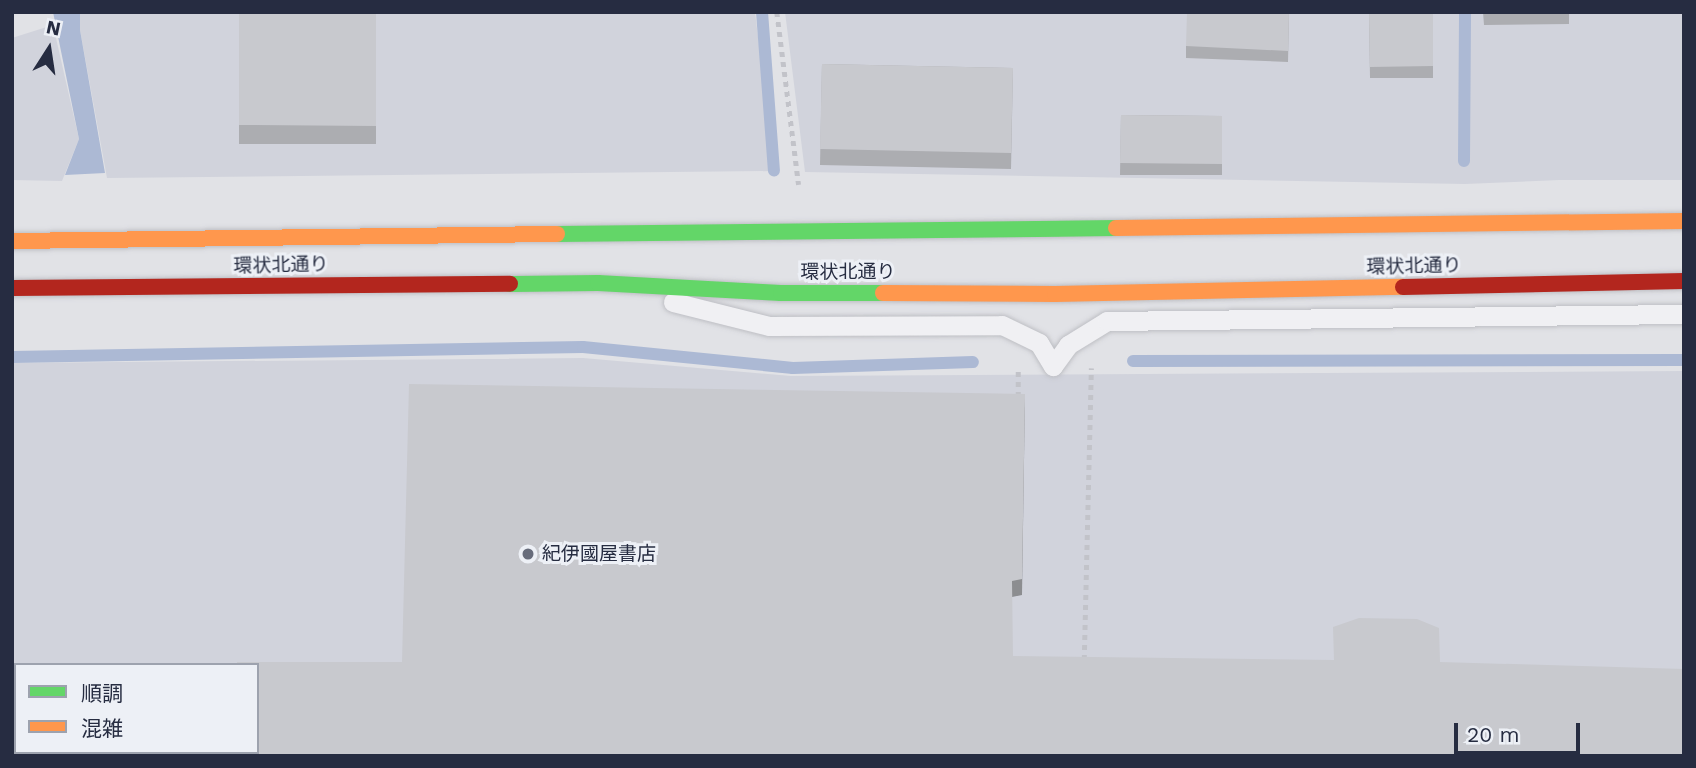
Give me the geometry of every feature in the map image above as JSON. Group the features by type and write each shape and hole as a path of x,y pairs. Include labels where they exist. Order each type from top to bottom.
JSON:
{"highway":[{"name":"環状北通り","path":"12,241 1684,221"},
{"name":"環状北通り","path":"12,288 598,283 781,293 1055,294 1684,281"}],"lane":[{"path":"598,283 769,326 1002,326 1039,343 1053,366 1068,345 1107,321 1684,314"}],"path":[{"path":"777,12 799,185"},
{"path":"1018,366 1018,401"},
{"path":"1084,664 1091,367"}],"shaded area":[{"path":"80,12 755,12 774,171 107,178 80,30"},
{"path":"785,12 1684,12 1684,180 1559,180 1465,184 805,172"},
{"path":"53,25 79,139 62,181 12,180 12,38"},
{"path":"583,358 791,376 1684,371 1684,756 12,756 12,363"}],"water":[{"path":"53,12 80,12 80,30 105,173 65,175 79,139"}],"building":[{"path":"239,12 376,12 376,126 239,125"},
{"path":"1187,12 1289,12 1288,51 1186,46"},
{"path":"1369,12 1433,12 1433,66 1370,67"},
{"path":"822,64 1013,68 1011,153 820,149"},
{"path":"1121,115 1222,116 1222,164 1120,163"},
{"path":"409,384 1025,394 1022,579 1012,581 1013,656 1334,660 1333,627 1359,618 1417,619 1439,628 1440,662 1684,669 1684,756 235,756 259,754 259,663 237,662 402,662"}],"waterway":[{"path":"762,12 774,171"},
{"path":"1464,161 1465,12"},
{"path":"12,357 583,347 793,368 973,362"},
{"path":"1133,361 1684,360"}],"traffic: fast":[{"path":"557,234 1116,228"},
{"path":"510,284 598,283 781,293 883,293"}],"traffic: slow":[{"path":"1116,228 1684,221"},
{"path":"12,241 557,234"},
{"path":"883,293 1055,294 1403,287"}],"traffic: jam":[{"path":"1403,287 1684,281"},
{"path":"12,288 510,284"}],"place":[{"name":"紀伊國屋書店","path":"528,554"}]}
